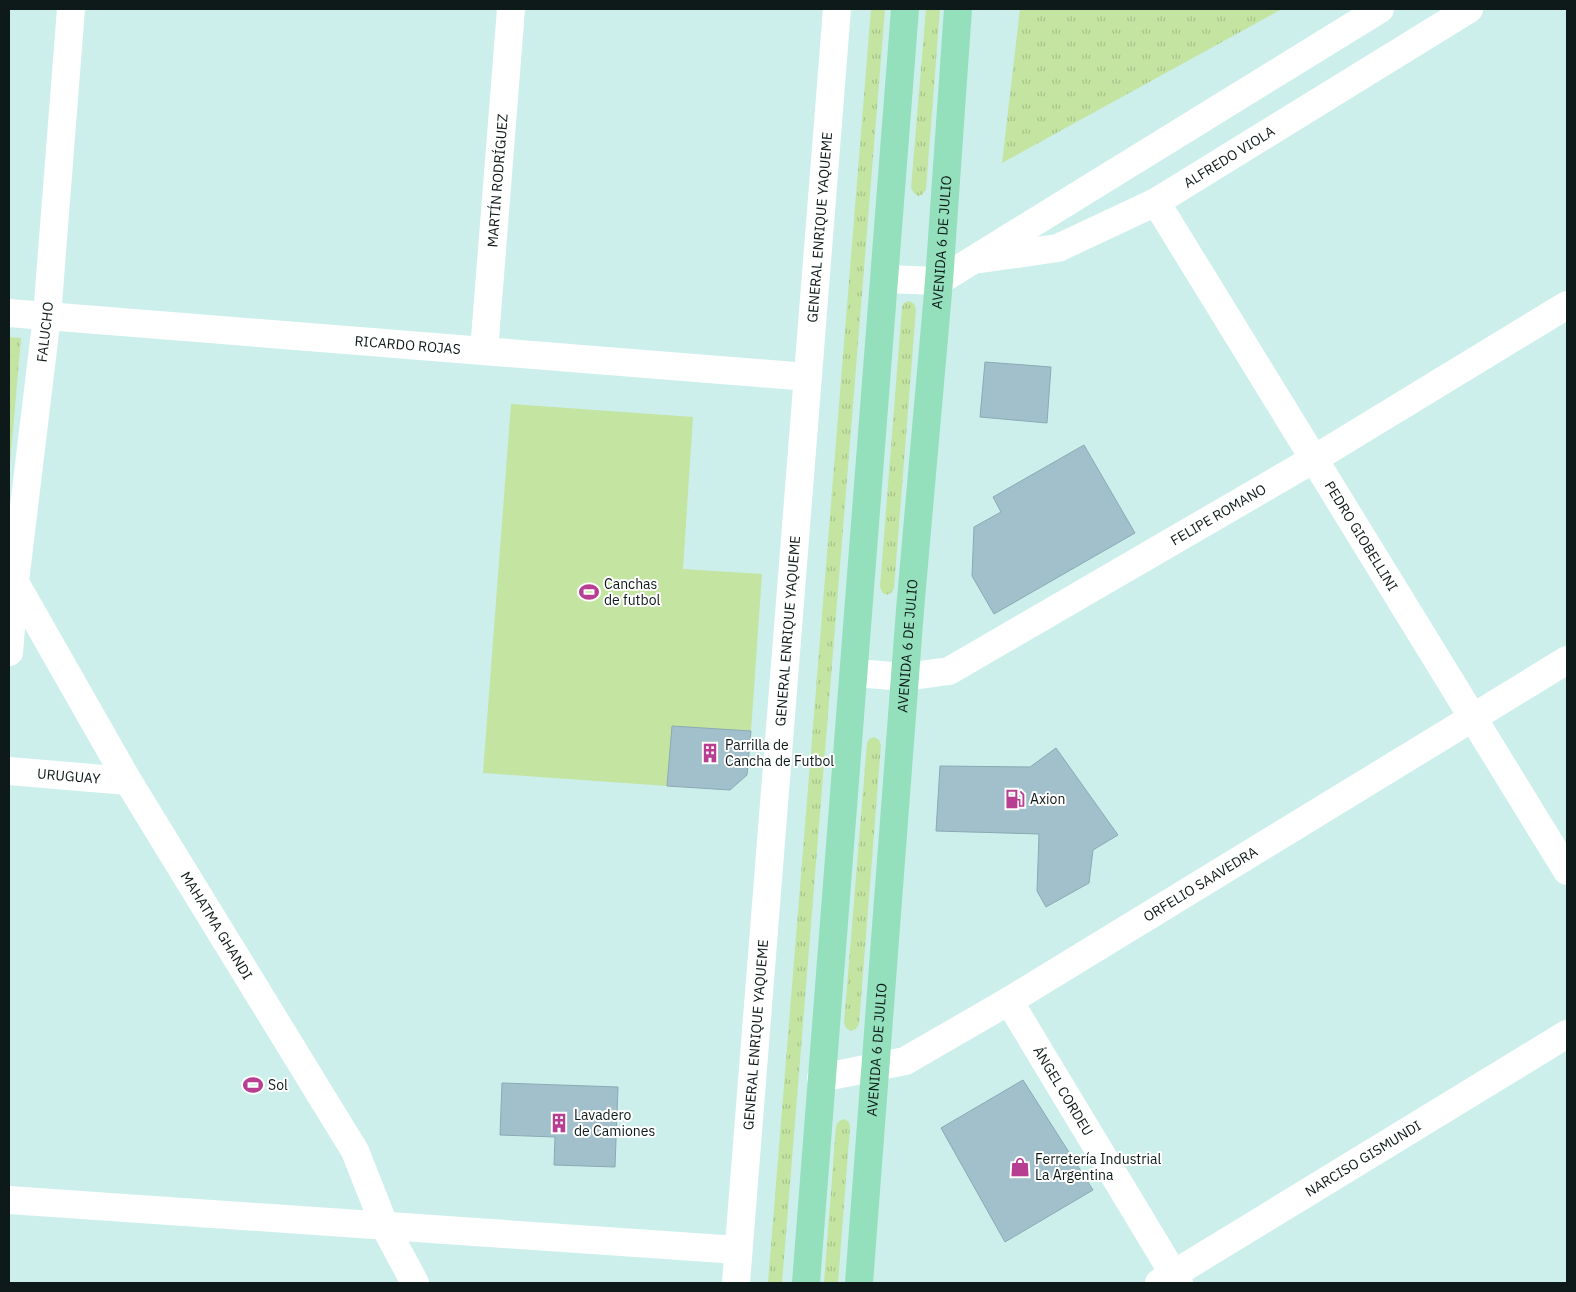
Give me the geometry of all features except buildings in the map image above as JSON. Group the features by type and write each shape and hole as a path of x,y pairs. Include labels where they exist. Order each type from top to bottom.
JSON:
{"main road":[{"path":"806,1283 855,673 905,9"},
{"name":"AVENIDA 6 DE JULIO","path":"859,1283 905,677 939,281 958,9"}],"street":[{"name":"FALUCHO","path":"9,652 12,576 47,320 71,9"},
{"name":"MARTÍN RODRÍGUEZ","path":"484,351 511,9"},
{"name":"GENERAL ENRIQUE YAQUEME","path":"736,1283 836,9"},
{"name":"ALFREDO VIOLA","path":"939,281 1380,9"},
{"name":"ALFREDO VIOLA","path":"971,260 1058,248 1156,202 1469,9"},
{"name":"PEDRO GIOBELLINI","path":"1156,202 1474,716 1567,871"},
{"path":"884,279 939,281"},
{"name":"FELIPE ROMANO","path":"855,673 905,677 949,671 1314,459 1567,305"},
{"name":"RICARDO ROJAS","path":"9,313 47,320 807,380"},
{"name":"RICARDO ROJAS","path":"9,321 47,320 484,351 807,380"},
{"name":"MAHATMA GHANDI","path":"12,576 128,781 355,1151 385,1227 415,1283"},
{"name":"ORFELIO SAAVEDRA","path":"821,1078 904,1061 1009,1001 1567,660"},
{"name":"URUGUAY","path":"9,771 128,781"},
{"name":"ÁNGEL CORDEU","path":"1009,1001 1171,1280"},
{"name":"NARCISO GISMUNDI","path":"1171,1280 1567,1034"},
{"path":"9,1200 738,1250"}],"green space":[{"path":"871,9 885,9 782,1283 768,1283"},
{"path":"926,9 940,9 926,189 923,194 918,196 911,188"},
{"path":"1020,9 1282,9 1002,163"},
{"path":"909,301 914,304 916,309 894,588 891,593 886,595 880,587 902,307 904,303"},
{"path":"9,337 21,338 9,475"},
{"path":"511,404 693,417 683,569 762,574 751,731 672,726 667,786 483,773"},
{"path":"874,737 879,740 881,745 859,1024 856,1029 851,1031 846,1028 844,1023 867,743 869,739"},
{"path":"844,1119 849,1122 850,1127 838,1283 824,1283 836,1126 839,1121"}],"place":[{"name":"Canchas de futbol","path":"589,592"},
{"name":"Parrilla de Cancha de Futbol","path":"710,753"},
{"name":"Axion","path":"1015,799"},
{"name":"Sol","path":"253,1085"},
{"name":"Lavadero de Camiones","path":"559,1123"},
{"name":"Ferretería Industrial La Argentina","path":"1020,1167"}]}
